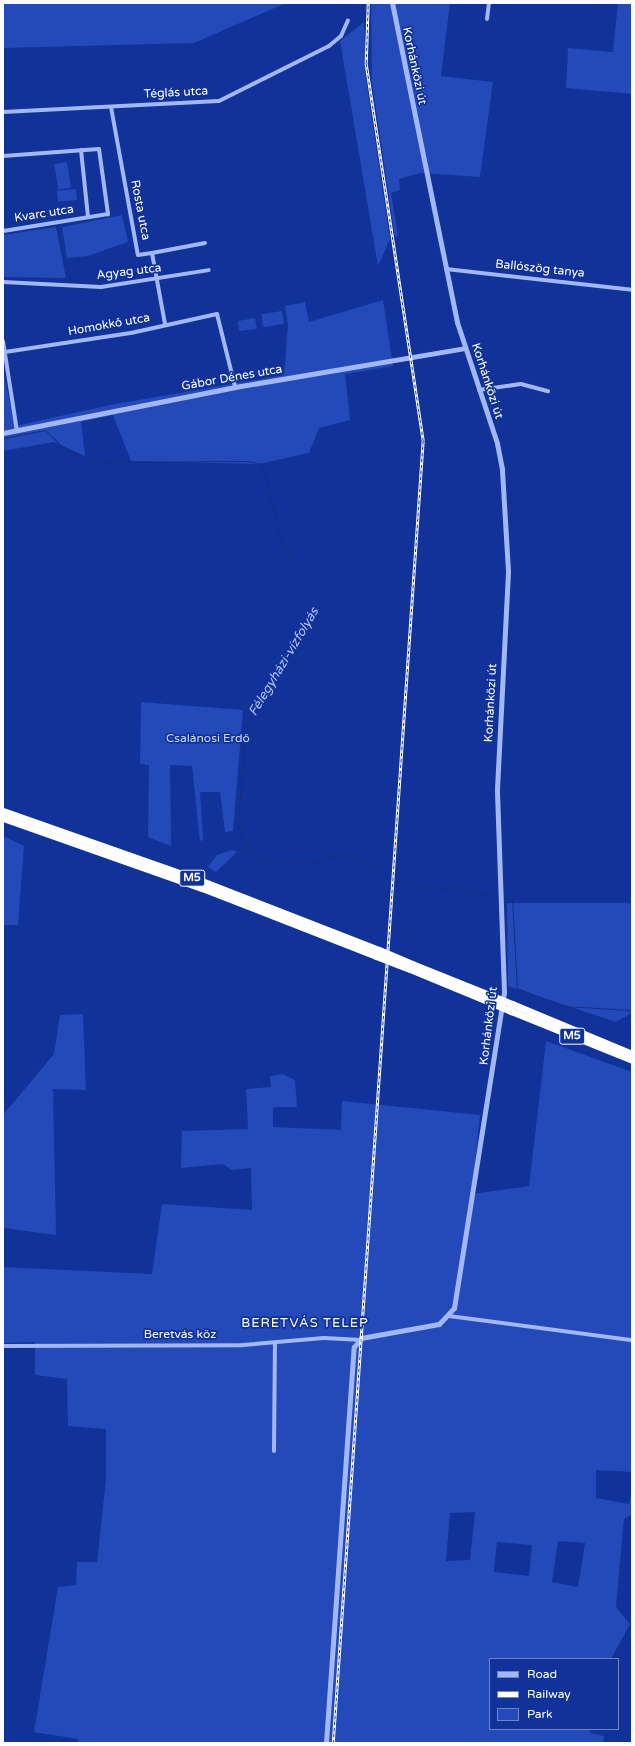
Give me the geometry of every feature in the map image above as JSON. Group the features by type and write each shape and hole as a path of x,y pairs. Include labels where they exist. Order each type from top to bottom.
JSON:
{"highway":[{"name":"M5","path":"3,811 192,878 492,1000 632,1054"},
{"name":"M5","path":"3,818 202,888 378,953"},
{"name":"M5","path":"512,1008 632,1060"}],"street":[{"name":"Korhánközi út","path":"392,3 446,269 465,348 500,454 508,571 497,789 501,898 502,1011 457,1298 450,1316"},
{"path":"487,19 489,3"},
{"name":"Téglás utca","path":"3,112 219,101 329,46 341,36 348,20"},
{"name":"Rosta utca","path":"111,107 138,256 152,253 165,324"},
{"name":"Kvarc utca","path":"3,231 108,214 99,149 81,150 88,217"},
{"path":"3,156 81,150"},
{"path":"152,253 206,243"},
{"name":"Ballószög tanya","path":"446,269 632,290"},
{"name":"Agyag utca","path":"3,282 101,287 156,280 209,270"},
{"name":"Homokkő utca","path":"5,352 217,314 235,387"},
{"path":"3,341 17,431"},
{"name":"Gábor Dénes utca","path":"3,434 235,387 465,348"},
{"path":"479,390 521,384 548,391"},
{"path":"326,1743 354,1347 357,1340 435,1326 450,1316 632,1340"},
{"name":"Beretvás köz","path":"3,1346 275,1343 338,1338 357,1340"},
{"path":"274,1451 275,1343"}],"green space":[{"path":"3,3 286,3 194,43 3,48"},
{"path":"371,3 450,3 441,76 493,82 480,177 421,173 399,179 400,190 391,193 398,236 395,237 372,83"},
{"path":"618,3 632,3 632,94 566,88 568,48 613,52"},
{"path":"364,22 366,78 390,239 378,266 340,41"},
{"path":"67,162 71,188 58,190 54,164"},
{"path":"76,189 77,200 58,202 57,191"},
{"path":"122,215 128,242 88,256 67,258 62,227"},
{"path":"56,227 66,278 3,277 3,235"},
{"path":"383,300 393,366 345,374 350,420 319,428 309,453 259,464 131,461 113,415 81,422 85,456 54,442 3,451 3,370 15,426 110,405 284,375 288,325 285,306 305,302 309,322"},
{"path":"282,311 284,324 263,327 261,314"},
{"path":"255,318 257,329 239,331 238,321"},
{"name":"Csalánosi Erdő","path":"141,702 243,710 233,831 225,832 220,792 200,792 203,840 200,841 192,766 170,765 171,846 148,837 149,765 140,764"},
{"path":"3,836 24,846 18,925 3,925"},
{"path":"232,850 237,852 216,872 208,867 217,855"},
{"path":"507,903 632,903 632,1013 616,1022 508,986"},
{"path":"83,1014 86,1090 53,1089 56,1235 3,1228 3,1115 54,1054 60,1015"},
{"path":"546,1041 632,1072 632,1472 596,1470 596,1498 629,1504 632,1491 632,1514 624,1519 616,1607 630,1624 612,1658 489,1658 489,1730 590,1730 590,1733 604,1736 603,1743 78,1743 78,1739 34,1732 58,1587 76,1585 77,1562 97,1562 106,1479 106,1429 68,1426 67,1379 35,1375 35,1342 3,1343 3,1267 152,1274 162,1204 252,1210 251,1168 232,1170 223,1164 181,1168 182,1131 248,1129 246,1089 271,1087 270,1076 282,1074 295,1080 297,1107 273,1107 273,1127 341,1130 342,1101 480,1115 472,1194 529,1186","holes":["475,1512 470,1560 446,1561 450,1513","558,1541 585,1543 578,1587 552,1582","497,1542 532,1545 529,1576 494,1572"]}],"waterway":[{"name":"Félegyházi-vízfolyás","path":"3,438 45,430 66,450 95,462 249,461 262,464 283,547 319,595 319,609 246,725 238,820 242,840 262,857 279,863 313,863 345,852 391,880 499,897"},
{"path":"212,879 246,847"},
{"name":"Félegyházi-vízfolyás","path":"503,898 512,899 517,988 562,1006 632,1010"}],"railway":[{"path":"333,1743 423,441 366,63 368,3"}],"district":[{"name":"BERETVÁS TELEP","path":"305,1323"}]}
